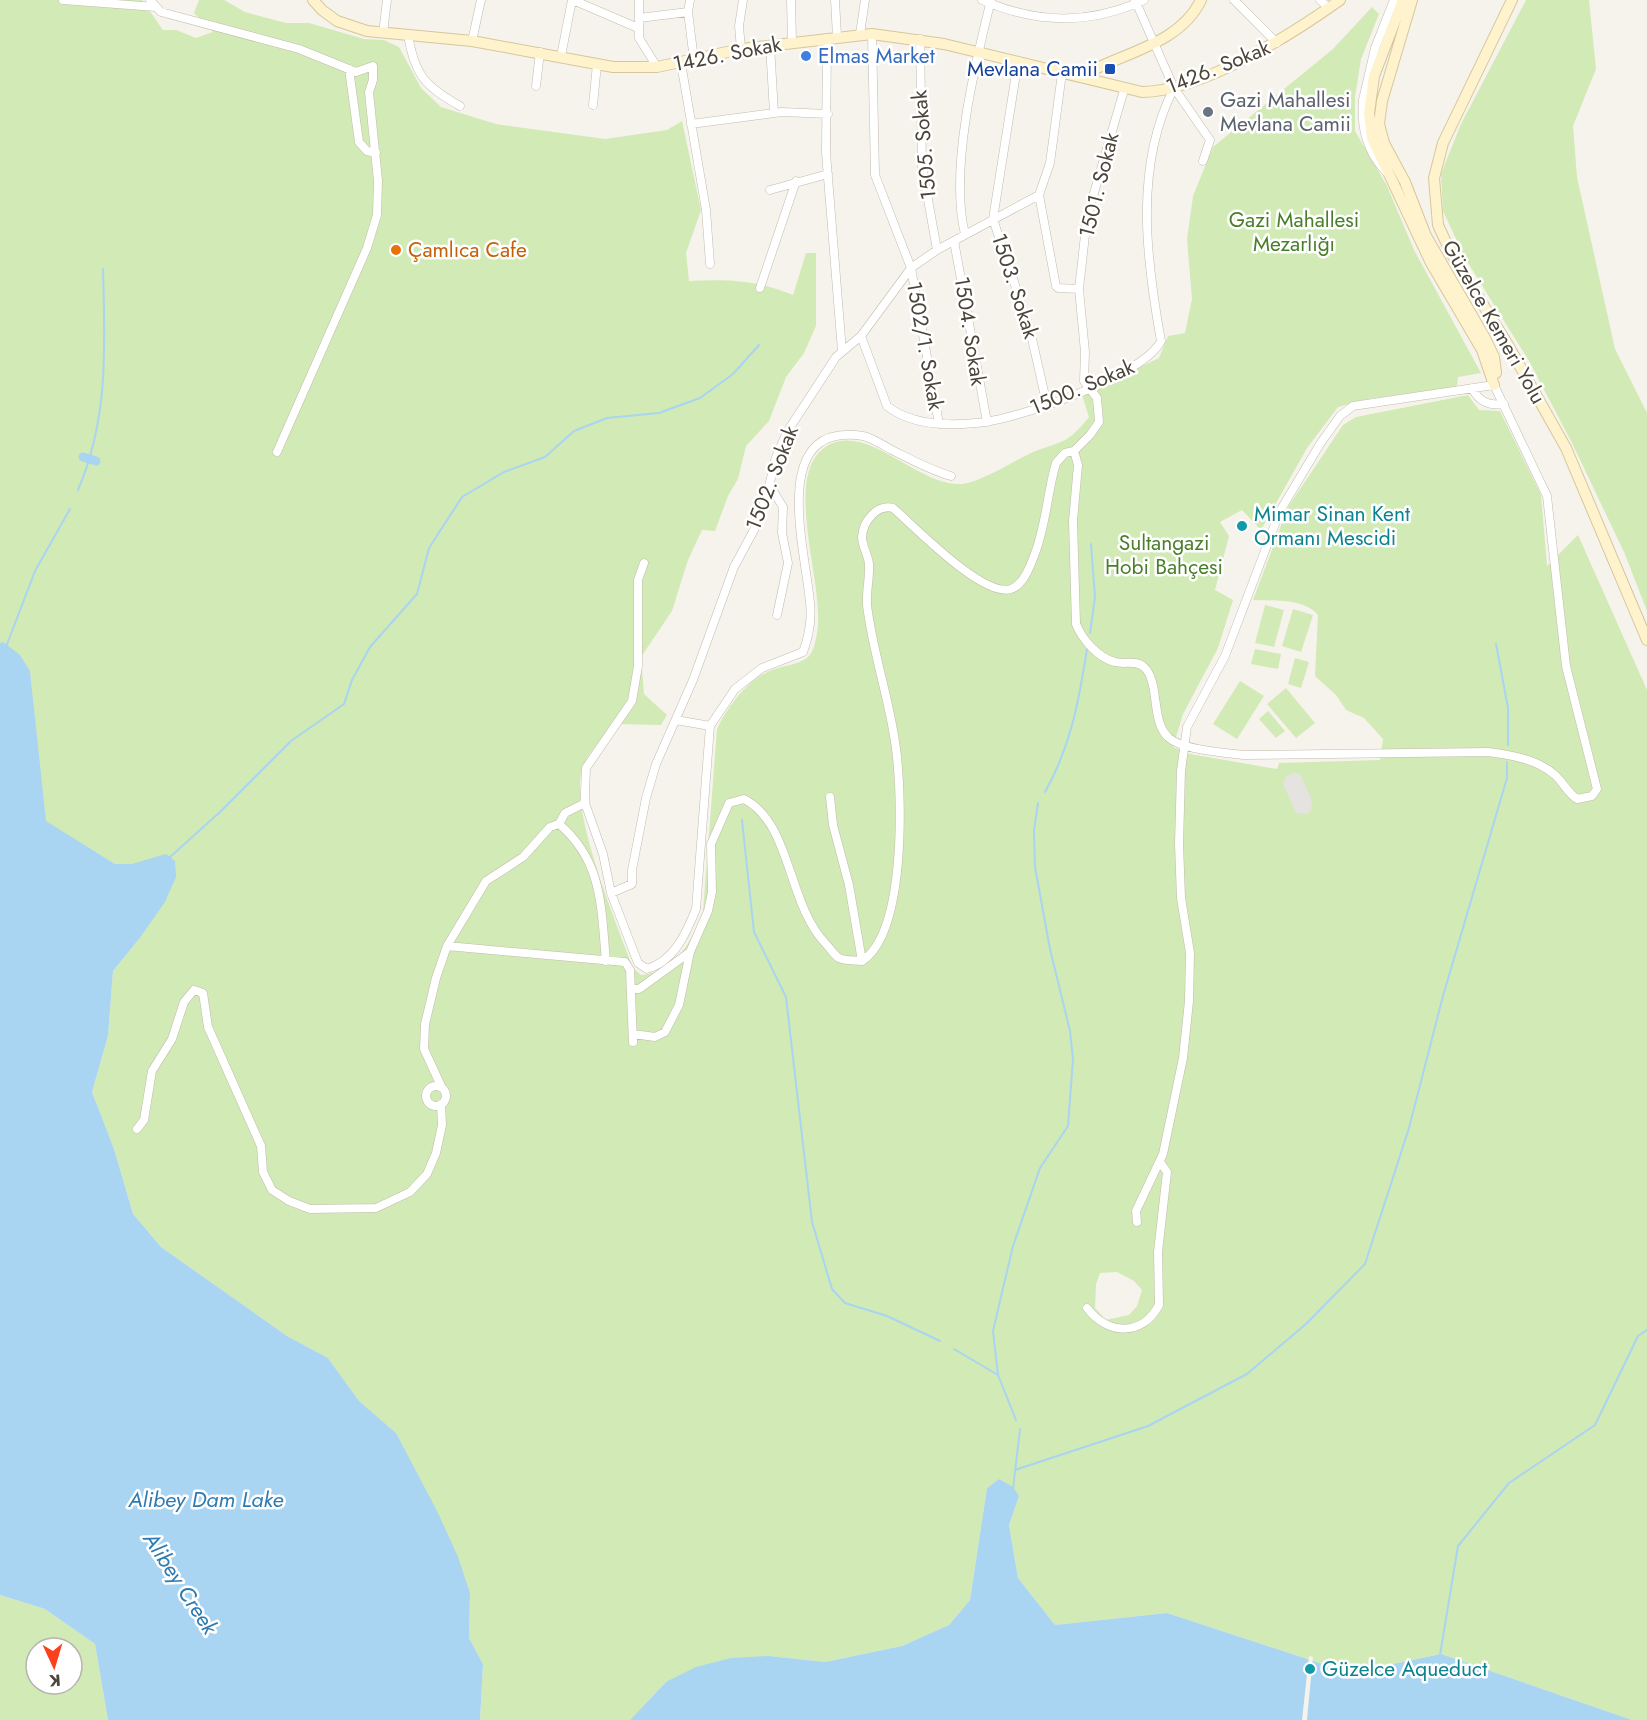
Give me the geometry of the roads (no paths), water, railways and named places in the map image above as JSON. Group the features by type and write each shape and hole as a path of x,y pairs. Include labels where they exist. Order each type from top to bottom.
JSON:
{"main road":[{"name":"1426. Sokak","path":"313,0 321,10 337,21 367,31 472,41 597,64 632,68 681,63 741,49 872,34 920,39 1018,61 1124,90 1156,92 1174,88 1276,43 1340,0"},
{"path":"1080,77 1154,44 1196,11 1201,0"},
{"path":"1403,0 1378,60 1367,98 1372,138 1431,263 1482,350 1494,385"},
{"path":"1412,0 1384,93 1379,124 1384,142 1405,182 1426,236 1490,348 1496,369 1494,385"},
{"name":"Güzelce Kemeri Yolu","path":"1512,0 1443,143 1434,178 1438,225 1451,253 1508,345 1566,448 1647,640"},
{"path":"1367,98 1384,93"}],"street":[{"path":"63,0 156,7"},
{"path":"150,0 161,12 299,50 350,69 363,71 368,66 373,66 373,80 369,92 376,153 376,214 367,248 277,452"},
{"path":"383,33 387,0"},
{"path":"472,41 481,0"},
{"path":"561,56 572,0 638,28"},
{"path":"639,0 639,39 657,67"},
{"path":"690,0 688,12 694,60"},
{"path":"741,49 739,26 743,0"},
{"path":"791,0 792,42"},
{"path":"835,0 828,114 828,174 842,351"},
{"path":"860,34 865,0"},
{"path":"1234,0 1276,43"},
{"path":"1320,0 1329,8"},
{"path":"1367,98 1375,48 1394,0"},
{"path":"965,234 962,222 962,147 987,1 1036,16 1070,20 1087,19 1138,1 1174,88 1210,140 1203,161"},
{"path":"639,18 688,12"},
{"name":"1502/1. Sokak","path":"872,34 875,175 911,268 939,424"},
{"path":"408,35 412,61 423,81 435,92 460,106"},
{"name":"1505. Sokak","path":"920,39 921,156 937,250"},
{"path":"770,45 774,113"},
{"path":"536,86 540,52"},
{"name":"1503. Sokak","path":"1018,61 993,219 1030,330 1047,405"},
{"path":"681,63 706,210 710,264"},
{"path":"593,105 597,64"},
{"path":"350,69 359,142 367,151 376,153"},
{"path":"1062,73 1051,157 1039,195 1056,285 1058,288 1079,289"},
{"name":"1500. Sokak","path":"861,336 887,406 912,419 939,424 987,422 1047,405 1140,363 1156,351 1161,341 1146,242 1149,171 1164,107 1174,88"},
{"name":"1501. Sokak","path":"862,961 873,954 881,941 897,888 899,794 897,756 867,603 869,567 862,540 863,531 875,510 884,506 893,508 963,569 999,591 1012,589 1024,577 1035,555 1056,463 1065,453 1074,451 1099,422 1097,398 1094,391 1088,388 1084,381 1085,352 1079,289 1087,217 1124,90"},
{"path":"691,124 774,113 828,114"},
{"path":"770,190 828,174"},
{"path":"760,288 796,181"},
{"name":"1502. Sokak","path":"611,893 632,884 632,870 646,798 656,764 676,720 734,567 755,528 770,486 776,457 787,432 816,385 842,351 861,336 911,268 965,234 1039,195"},
{"name":"1504. Sokak","path":"954,241 987,422"},
{"path":"1074,451 1078,465 1073,521 1076,624 1080,635 1104,657 1114,662 1139,663 1147,670 1163,730 1169,739 1184,745 1244,755 1488,752 1509,755 1542,766 1556,776 1568,793 1577,799 1592,796 1597,789 1566,666 1547,496 1494,385 1353,406 1340,416 1320,444 1280,511 1225,656 1187,727 1184,745 1179,851 1181,898 1190,953 1189,1001 1183,1058 1160,1162 1136,1212 1137,1222"},
{"path":"1472,388 1480,400 1488,404 1504,404"},
{"path":"644,563 638,580 638,666 632,701 586,768 585,803 603,854 611,893 638,963 647,969 659,965 670,956 687,932 696,909 710,726 735,689 762,668 803,652 810,629 811,604 798,516 799,488 806,458 817,445 842,436 865,436 930,470 951,476"},
{"path":"770,486 783,507 798,516"},
{"path":"777,615 788,563 782,533 783,507"},
{"path":"676,720 710,726"},
{"path":"447,946 626,962 629,965 632,989 633,1038 655,1037 665,1032 679,1005 690,952 708,911 712,892 711,844 719,821 729,803 744,799 757,806 774,826 795,890 818,936 839,958 862,961 849,885 833,825 830,797"},
{"path":"137,1129 144,1120 152,1071 172,1039 184,1002 194,990 203,993 208,1027 261,1146 263,1172 272,1190 289,1201 310,1209 376,1208 410,1192 428,1174 436,1153 442,1125 441,1104 446,1096 424,1049 425,1024 447,946 486,881 523,857 550,827 559,824 565,813 585,803"},
{"path":"559,824 573,836 588,857 599,891 606,961"},
{"path":"632,989 639,989 690,952"},
{"path":"441,1104 431,1104 425,1096 433,1086 442,1088"},
{"path":"1087,1308 1101,1323 1122,1330 1141,1326 1160,1305 1158,1252 1167,1172 1160,1162"}],"water":[{"name":"Alibey Dam Lake","path":"3,642 20,655 30,671 46,821 115,864 132,864 166,854 175,861 176,877 165,902 113,971 108,1036 92,1092 114,1149 133,1214 161,1247 287,1336 328,1358 359,1401 396,1433 438,1513 458,1557 470,1593 469,1638 483,1664 480,1720 108,1720 95,1644 45,1609 0,1595 0,643"},
{"path":"999,1479 1013,1487 1019,1496 1009,1525 1018,1578 1055,1625 1167,1613 1350,1673 1441,1654 1632,1720 630,1720 666,1682 696,1667 731,1658 769,1656 825,1662 902,1646 949,1625 970,1600 987,1488"}],"waterway":[{"path":"78,490 88,463 100,408 104,353 103,269"},
{"path":"169,858 221,811 291,741 344,704 352,680 370,647 417,594 429,548 462,497 504,472 545,457 574,431 607,418 659,413 700,398 733,374 759,345"},
{"path":"83,457 96,461"},
{"path":"6,647 35,571 70,509"},
{"path":"1090,633 1095,597 1091,544"},
{"path":"1496,644 1508,708 1508,745"},
{"path":"1045,792 1068,740 1087,649"},
{"path":"1015,1470 1148,1426 1247,1374 1306,1324 1365,1264 1409,1128 1443,996 1507,778 1507,762"},
{"path":"1016,1420 998,1375 993,1331 1013,1246 1040,1168 1068,1126 1073,1059 1070,1031 1050,949 1035,867 1034,830 1038,803"},
{"path":"742,820 754,932 786,997 812,1222 832,1289 845,1303 887,1316 940,1341"},
{"path":"1440,1655 1458,1546 1509,1483 1595,1425 1638,1336 1647,1330"},
{"path":"954,1349 998,1375"},
{"path":"1013,1489 1020,1429"}],"place":[{"name":"Elmas Market","path":"806,56"},
{"name":"Mevlana Camii","path":"1110,69"},
{"name":"Gazi Mahallesi Mevlana Camii","path":"1208,112"},
{"name":"Çamlıca Cafe","path":"396,250"},
{"name":"Mimar Sinan Kent Ormanı Mescidi","path":"1242,526"},
{"name":"Güzelce Aqueduct","path":"1310,1669"}],"park label":[{"name":"Gazi Mahallesi Mezarlığı","path":"1294,232"},
{"name":"Sultangazi Hobi Bahçesi","path":"1164,555"}],"water label":[{"name":"Alibey Creek","path":"181,1583"}]}
